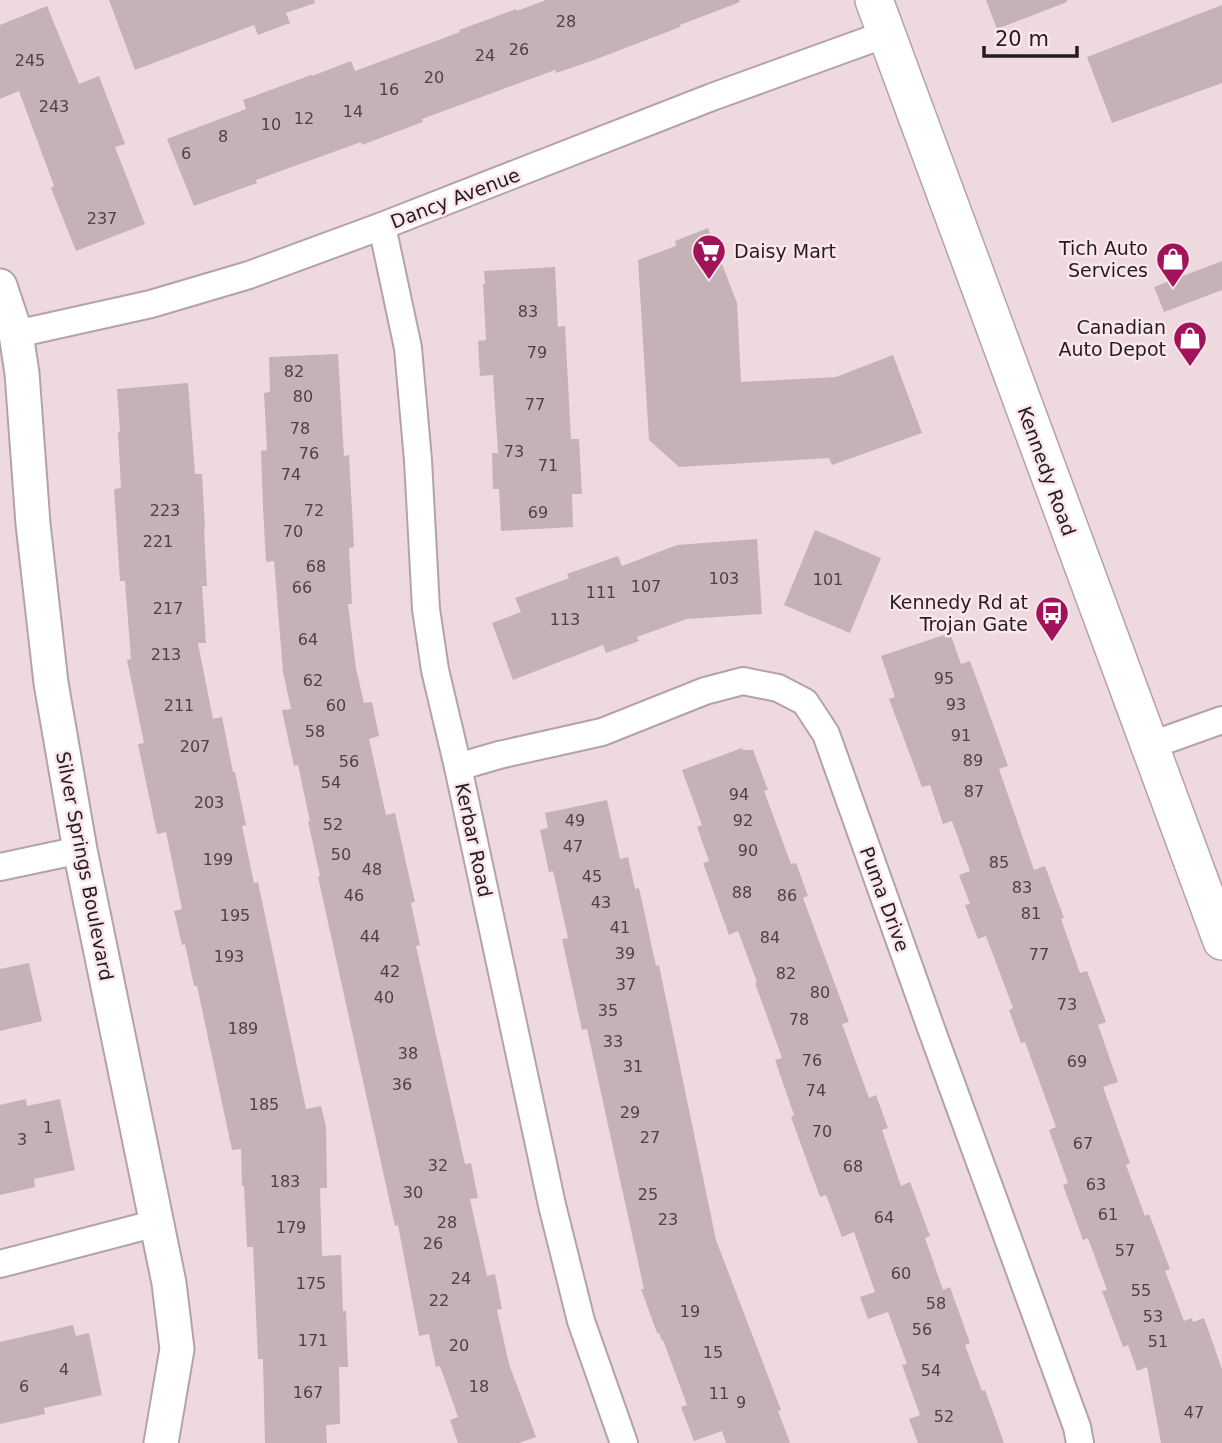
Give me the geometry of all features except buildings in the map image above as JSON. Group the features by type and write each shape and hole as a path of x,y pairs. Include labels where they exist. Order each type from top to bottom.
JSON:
{"main road":[{"name":"Kennedy Road","path":"874,0 1222,941"}],"street":[{"name":"Dancy Avenue","path":"16,334 151,304 248,275 382,226 712,97 886,34"},
{"name":"Kerbar Road","path":"382,226 408,348 418,460 426,609 435,670 552,1205 581,1321 624,1443"},
{"name":"Silver Springs Boulevard","path":"0,286 16,334 22,373 33,524 51,683 80,850 169,1283 177,1349 161,1443"},
{"name":"Puma Drive","path":"458,766 602,732 705,691 743,681 778,688 805,702 826,734 1077,1427 1080,1443"},
{"path":"1149,746 1222,720"},
{"path":"0,867 80,850"},
{"path":"0,1264 157,1223"}],"place":[{"name":"Daisy Mart","path":"709,281"},
{"name":"Tich Auto Services","path":"1173,289"},
{"name":"Canadian Auto Depot","path":"1190,368"},
{"name":"Kennedy Rd at Trojan Gate","path":"1052,643"}]}
